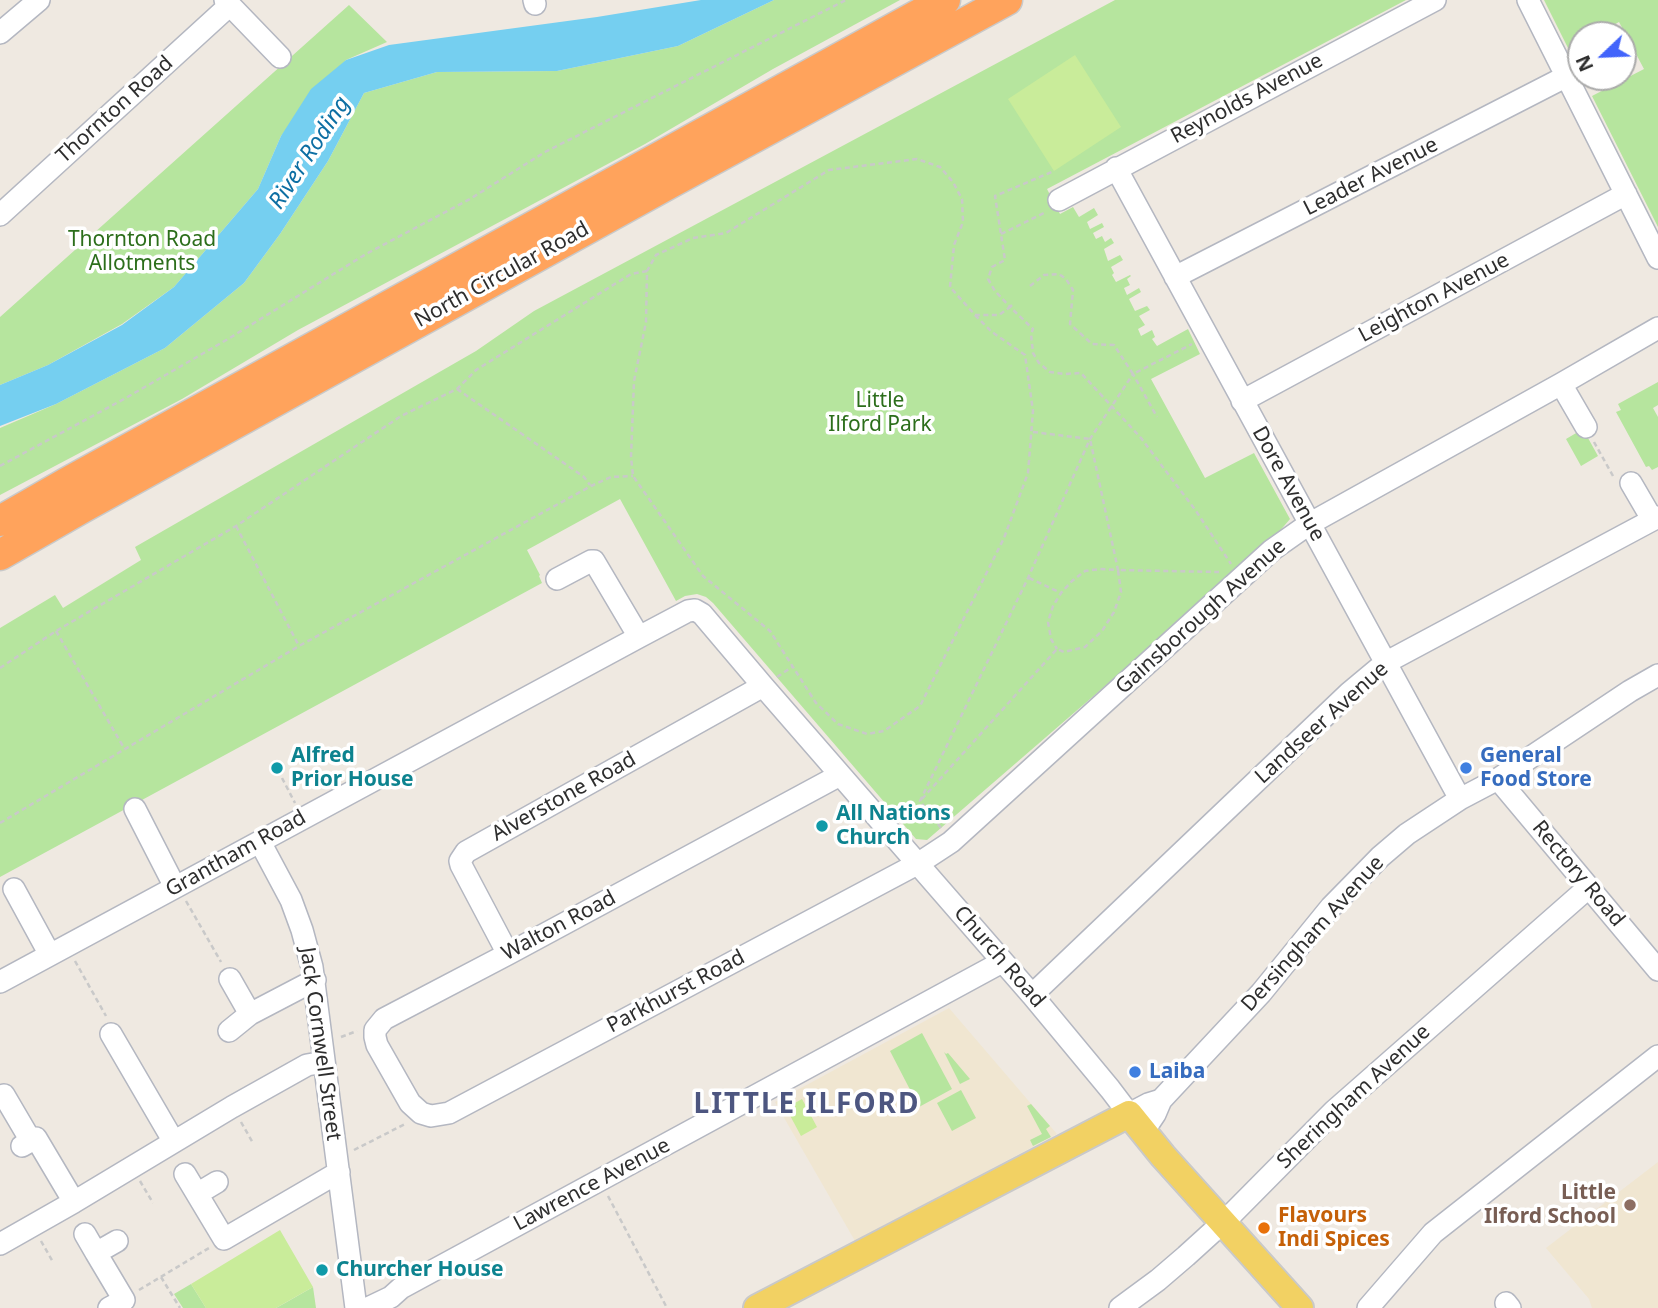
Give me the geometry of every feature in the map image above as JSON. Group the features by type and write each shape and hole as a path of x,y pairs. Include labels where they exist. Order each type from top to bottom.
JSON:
{"highway":[{"name":"North Circular Road","path":"0,521 945,0"},
{"name":"North Circular Road","path":"2,554 670,183 1007,0"},
{"path":"0,511 68,482"}],"main road":[{"name":"Church Road","path":"1136,1123 1300,1308"},
{"path":"757,1308 1136,1123"}],"street":[{"path":"0,33 40,0"},
{"name":"Reynolds Avenue","path":"1062,198 1435,0"},
{"path":"1528,0 1567,76"},
{"path":"227,3 280,57"},
{"name":"Thornton Road","path":"0,215 227,3"},
{"name":"Leader Avenue","path":"1175,277 1567,76"},
{"path":"1574,91 1658,258"},
{"name":"Dore Avenue","path":"1116,168 1460,799"},
{"name":"Leighton Avenue","path":"1242,401 1626,194"},
{"name":"Gainsborough Avenue","path":"919,863 951,842 1241,573 1272,550 1309,524 1658,328"},
{"path":"1561,384 1586,427"},
{"path":"1631,483 1655,518"},
{"name":"Landseer Avenue","path":"1032,995 1349,693 1385,663 1655,518"},
{"path":"557,579 594,561 639,637"},
{"name":"Grantham Road","path":"0,982 639,637 688,611 695,610"},
{"name":"Church Road","path":"695,610 770,682 840,775 1032,995 1136,1123"},
{"name":"Dersingham Avenue","path":"1136,1123 1155,1114 1161,1100 1261,993 1331,907 1380,857 1407,834 1460,799 1497,779 1658,675"},
{"name":"Alverstone Road","path":"508,954 461,865 460,861 466,852 770,682"},
{"name":"Walton Road","path":"375,1030 378,1024 392,1014 840,775"},
{"name":"Rectory Road","path":"1497,779 1658,970"},
{"path":"135,809 176,887"},
{"name":"Jack Cornwell Street","path":"260,842 297,915 315,980 328,1052 338,1165 356,1308"},
{"name":"Parkhurst Road","path":"426,1114 449,1113 919,863"},
{"name":"Sheringham Avenue","path":"1120,1308 1158,1280 1222,1223 1334,1111 1589,887"},
{"path":"14,889 58,951"},
{"name":"Lawrence Avenue","path":"368,1308 1002,962"},
{"path":"230,979 250,1013"},
{"path":"229,1031 250,1013 315,980"},
{"path":"375,1030 377,1045 411,1103 426,1114"},
{"path":"111,1034 174,1142"},
{"path":"0,1244 328,1052"},
{"path":"1368,1308 1433,1233 1658,1056"},
{"path":"4,1095 27,1144 36,1138 74,1202"},
{"name":"Jack Cornwell Street","path":"224,1239 338,1165"},
{"path":"185,1174 224,1239"},
{"path":"197,1194 217,1182"},
{"path":"85,1234 96,1253 116,1304"},
{"path":"96,1253 117,1241"}],"path":[{"path":"0,466 228,339 366,254 470,199 544,152 846,0"},
{"path":"917,159 940,167 953,182 962,199 963,222 954,245 950,287 975,315 992,332 1025,355 1033,411 1028,473 1004,538 920,706 884,731 867,734 838,723 816,703 770,631 703,576 634,476 631,457 634,382 646,323 647,271 656,256 693,238 726,233 829,170 917,159"},
{"path":"1054,171 995,196 1005,260 992,267 988,279 995,291 1033,329 1033,353 1039,363 1050,372 1081,373 1141,438 1241,573"},
{"path":"1001,234 1062,205 1062,198"},
{"path":"0,668 56,631 236,526 401,416 457,389 476,370 631,274 647,271"},
{"path":"1030,286 1044,275 1059,274 1066,279 1073,290 1070,324 1092,344 1114,345 1157,417"},
{"path":"975,315 999,315 1011,306"},
{"path":"920,801 1028,578 1090,439 1133,374 1207,336"},
{"path":"457,389 584,477 591,486"},
{"path":"1031,432 1090,439"},
{"path":"1090,439 1118,570 1121,592 1114,612 1102,631 1085,648 1064,652 1056,649 1048,622 1053,606 1060,593 1085,571 1100,569 1118,570 1241,573"},
{"path":"0,823 299,646 591,486 611,477 634,476"},
{"path":"236,526 299,646"},
{"path":"1028,578 1060,593"},
{"path":"56,631 124,748"},
{"path":"920,801 1056,649"},
{"path":"770,682 793,666"},
{"path":"282,778 303,818"},
{"path":"920,801 951,842"},
{"path":"176,887 230,979"},
{"path":"58,951 115,1032 111,1034"},
{"path":"328,1052 353,1031 375,1030"},
{"path":"232,1107 253,1143"},
{"path":"338,1165 426,1114"},
{"path":"132,1167 153,1202"},
{"path":"600,1181 667,1308"},
{"path":"32,1226 53,1262"},
{"path":"116,1304 224,1239"},
{"path":"161,1277 180,1308"}],"shaded area":[{"path":"949,1008 1057,1134 855,1241 775,1102"},
{"name":"Little Ilford School","path":"1658,1162 1658,1308 1592,1308 1589,1299 1546,1248"}],"green space":[{"path":"774,0 900,0 773,69 645,144 298,330 182,399 0,495 0,428 56,404 165,348 244,283 328,161 364,93 437,72 557,71 678,46"},
{"name":"Little Ilford Park","path":"1115,0 1406,0 1047,189 1060,214 1073,207 1079,217 1094,208 1098,215 1087,222 1090,229 1102,223 1104,227 1093,233 1096,239 1102,236 1105,242 1111,238 1114,243 1104,249 1108,261 1120,255 1123,260 1111,267 1114,273 1112,275 1116,282 1130,275 1127,279 1130,285 1124,288 1127,295 1139,288 1141,292 1129,299 1135,311 1147,306 1150,310 1139,316 1145,325 1138,329 1141,336 1152,330 1155,337 1152,339 1157,346 1188,329 1200,354 1151,379 1205,478 1254,453 1290,519 1267,546 927,840 916,839 713,603 697,594 676,601 620,499 527,550 542,583 0,877 0,628 55,595 63,608 141,560 135,547 476,351 534,311"},
{"path":"1544,0 1658,0 1658,227 1592,96 1602,91 1637,91 1637,73 1644,69 1637,56 1637,21 1567,21 1567,46"},
{"name":"Thornton Road Allotments","path":"349,5 387,42 346,60 281,136 258,189 174,287 122,324 48,365 0,385 0,317"},
{"path":"1075,55 1121,127 1054,171 1008,99"},
{"path":"1658,382 1658,405 1653,408 1658,417 1658,467 1652,470 1649,466 1646,467 1616,412 1621,410 1618,404"},
{"path":"1583,429 1598,456 1581,466 1566,439"},
{"path":"922,1033 952,1089 919,1107 890,1051"},
{"path":"944,1052 948,1053 970,1079 960,1084"},
{"path":"961,1090 976,1118 952,1131 937,1103"},
{"path":"802,1099 817,1127 801,1136 786,1108"},
{"path":"1031,1104 1050,1126 1046,1129 1051,1137 1033,1146 1030,1140 1042,1134 1027,1106"},
{"path":"280,1230 313,1287 276,1308 206,1308 191,1284"},
{"path":"191,1284 206,1308 183,1308 174,1294"},
{"path":"313,1287 316,1308 276,1308 285,1303"}],"water":[{"name":"River Roding","path":"701,0 774,0 678,46 557,71 437,72 364,93 328,161 244,283 165,348 56,404 0,426 0,385 48,365 122,325 174,287 258,189 281,136 311,89 346,60 389,45"}],"place":[{"name":"Alfred Prior House","path":"277,768"},
{"name":"General Food Store","path":"1466,768"},
{"name":"All Nations Church","path":"822,826"},
{"name":"Laiba","path":"1135,1072"},
{"name":"Little Ilford School","path":"1630,1205"},
{"name":"Flavours Indi Spices","path":"1264,1228"},
{"name":"Churcher House","path":"322,1270"}],"district":[{"name":"LITTLE ILFORD","path":"807,1105"}]}
